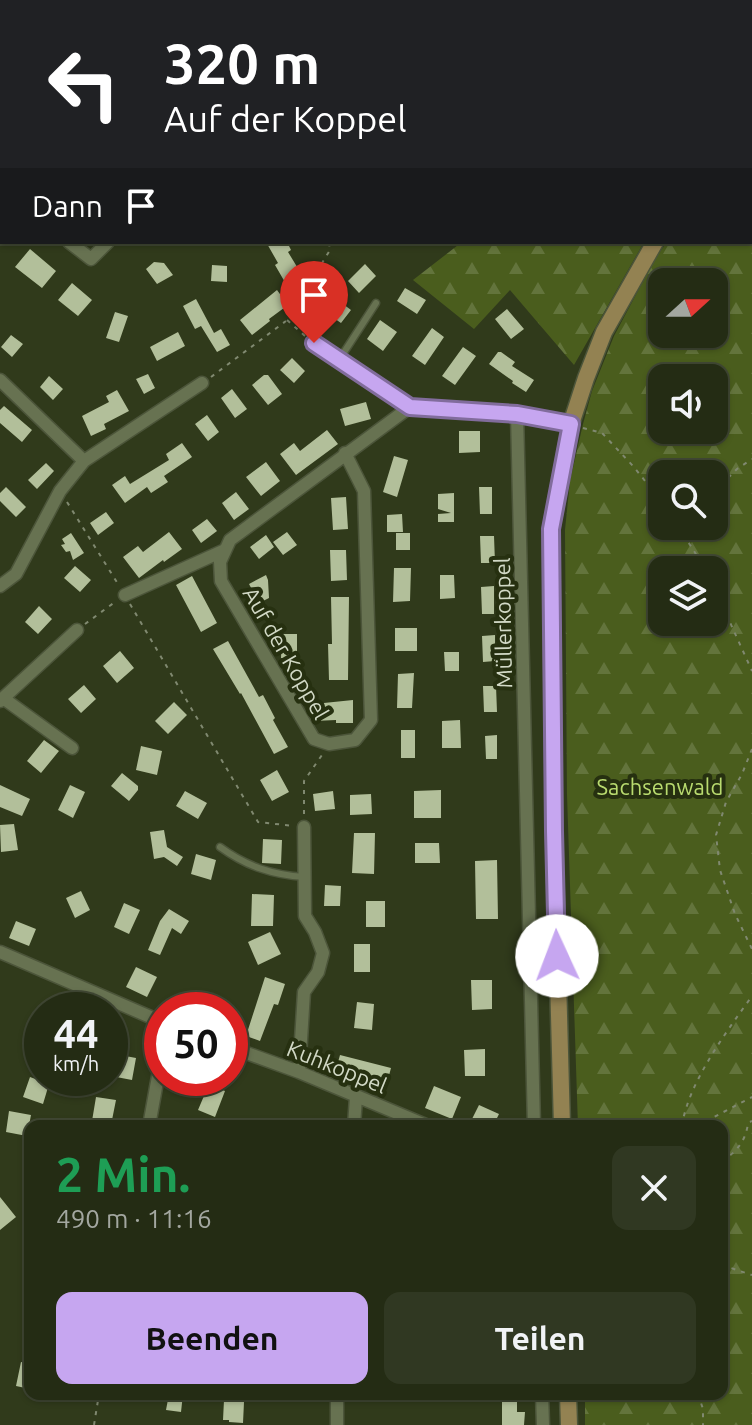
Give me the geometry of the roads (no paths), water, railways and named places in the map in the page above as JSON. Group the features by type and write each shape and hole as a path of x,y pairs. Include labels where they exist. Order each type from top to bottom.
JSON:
{"main road":[{"path":"562,1120 541,831 551,529 571,424 604,332 654,244"},
{"path":"568,1400 569,1425"}],"street":[{"path":"72,244 91,259 106,244"},
{"path":"314,343 410,407 517,414 571,424"},
{"path":"0,380 84,461"},
{"path":"0,586 16,574 60,491 84,461 202,383"},
{"path":"125,595 225,550 230,540 410,407"},
{"name":"Müllerkoppel","path":"517,414 541,831 534,1120"},
{"name":"Auf der Koppel","path":"225,550 220,562 221,581 314,739 329,744 355,740 371,720 364,491 345,453"},
{"path":"72,748 1,700 77,630"},
{"path":"299,1072 304,992 318,972 323,953 305,916 304,827"},
{"path":"0,952 144,1014"},
{"name":"Kuhkoppel","path":"248,1054 413,1120"},
{"path":"150,1120 154,1096"},
{"path":"354,1120 356,1097"},
{"path":"337,1400 337,1425"},
{"path":"542,1400 543,1425"}],"lane":[{"path":"339,360 376,303"},
{"path":"220,847 239,860 269,873 305,877"}],"park label":[{"name":"Sachsenwald","path":"660,787"}]}
